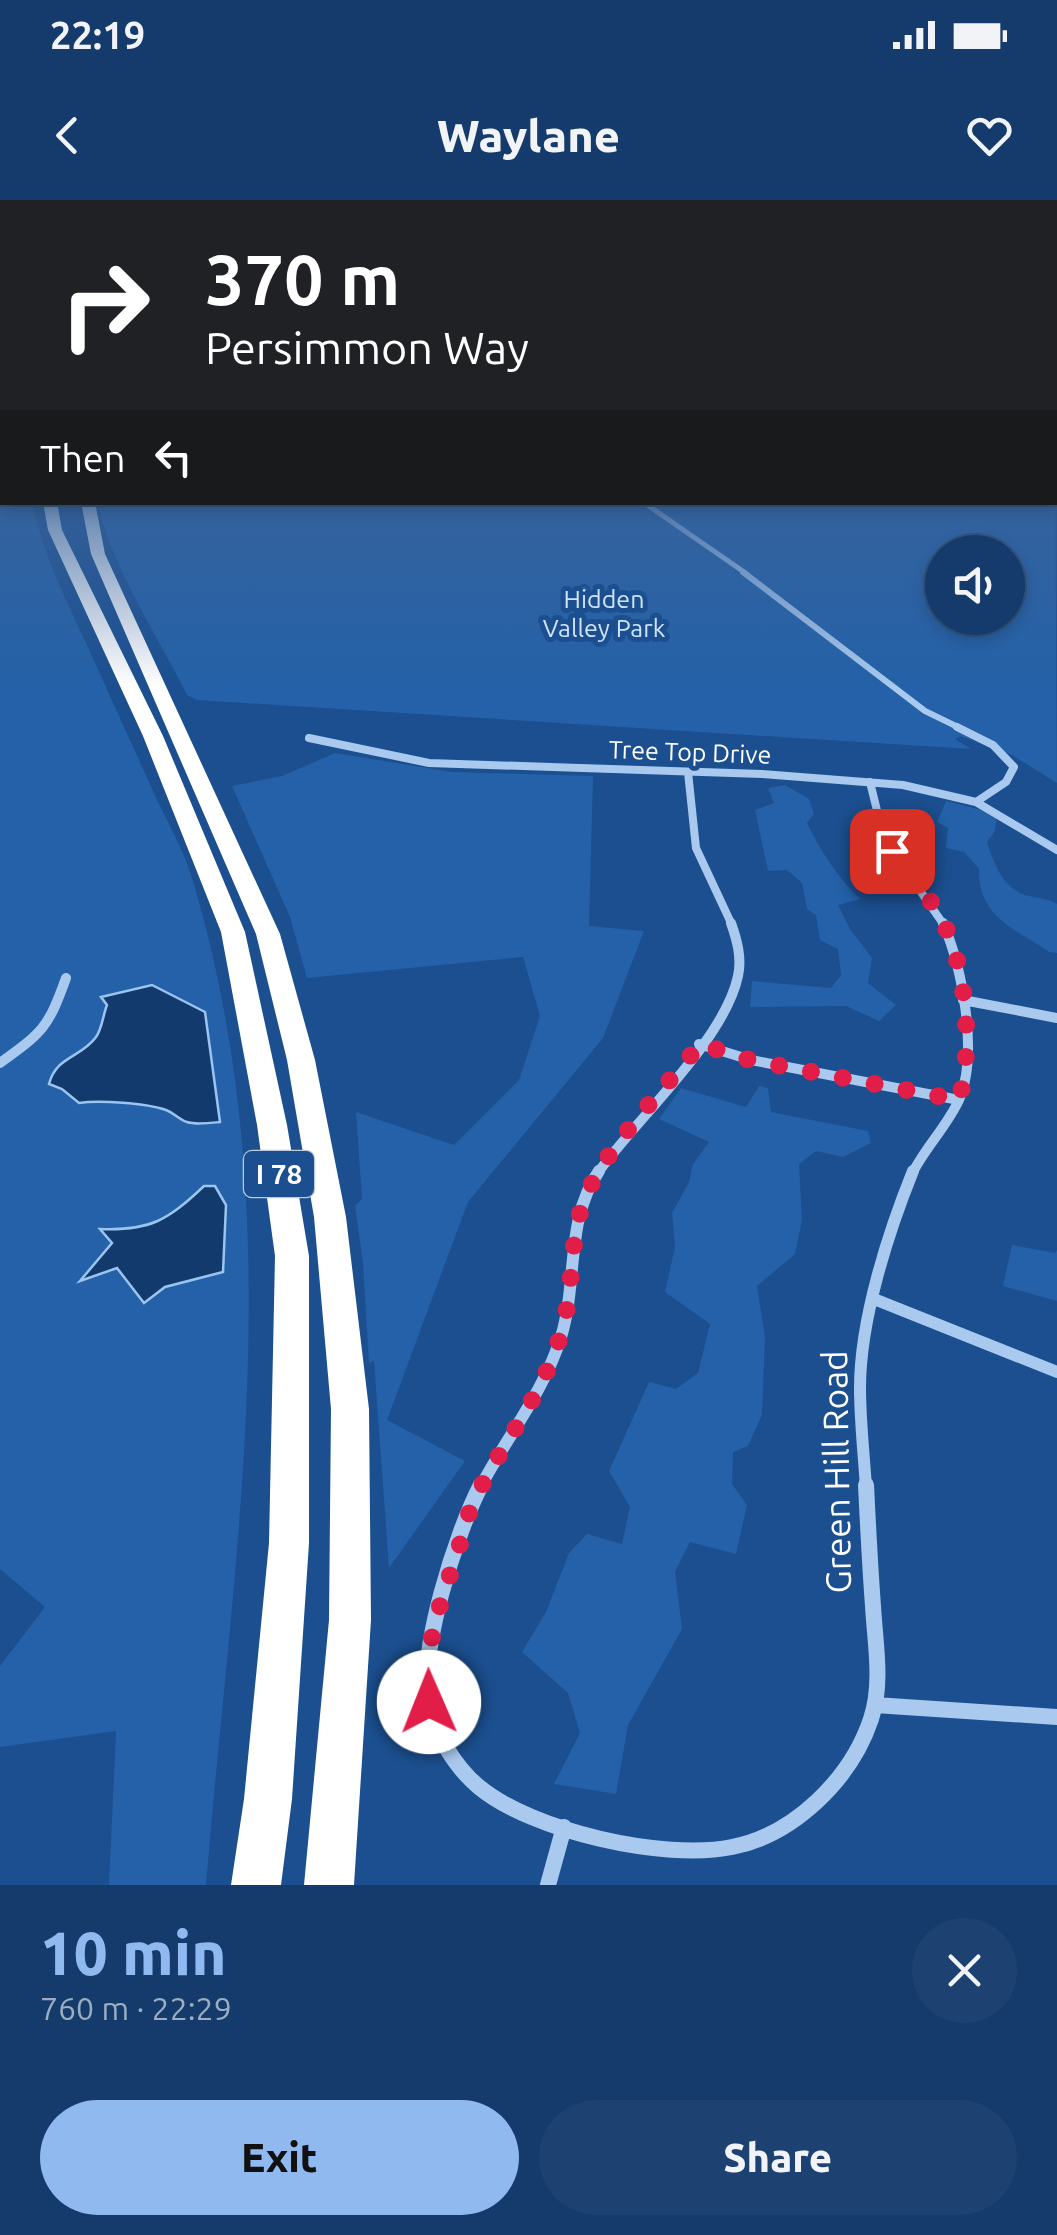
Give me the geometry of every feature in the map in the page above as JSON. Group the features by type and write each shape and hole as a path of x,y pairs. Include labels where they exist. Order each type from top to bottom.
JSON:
{"highway":[{"name":"I 78","path":"55,530 154,736 233,932 272,1125 292,1256 289,1543 268,1799 256,1885"},
{"name":"I 78","path":"92,532 98,554 268,934 301,1060 330,1217 350,1409 350,1620 329,1885"}],"street":[{"path":"683,530 745,572 925,711 982,738 1007,756 1014,767 1012,775 976,802"},
{"name":"Tree Top Drive","path":"309,738 429,763 688,772 922,788 976,802 1057,850"},
{"name":"Green Hill Road","path":"688,772 695,846 732,926 740,957 734,990 700,1044 603,1166 587,1192 578,1218 571,1296 561,1336 531,1405 473,1501 427,1655 433,1717 455,1760 490,1796 510,1808 564,1827 679,1850 731,1847 756,1839 800,1814 836,1782 869,1726 875,1705 860,1386 864,1341 904,1190 959,1100 968,1061 963,1000 947,931 884,839 870,782"},
{"path":"0,1063 39,1035 51,1021 66,978"},
{"path":"963,1000 1057,1018"},
{"path":"700,1044 750,1060 959,1100"},
{"path":"874,1299 1057,1372"},
{"path":"875,1705 1057,1717"},
{"path":"548,1885 564,1827"}],"green space":[{"path":"0,530 39,530 62,591 192,878 223,1004 241,1129 248,1254 247,1380 241,1505 206,1885 109,1885 116,1731 0,1747 0,1666 45,1607 0,1569"},
{"name":"Hidden Valley Park","path":"105,530 1055,530 1057,783 1012,755 960,736 955,739 971,749 197,700 187,695 137,601"},
{"path":"335,753 452,772 593,776 589,926 644,931 603,1038 468,1202 387,1420 465,1461 389,1568 374,1361 369,1363 355,1206 362,1199 356,1112 454,1145 519,1080 540,1016 523,957 307,978 290,917 232,786 282,776"},
{"path":"785,785 809,799 814,814 807,823 812,833 837,873 860,899 838,905 872,958 868,983 896,1005 879,1021 846,1006 750,1007 752,981 831,988 841,975 838,949 820,940 816,915 807,909 802,883 787,870 768,871 755,810 774,803 768,788"},
{"path":"946,801 997,814 995,831 987,842 996,866 1017,891 1057,904 1057,953 1011,928 991,910 980,885 979,869 964,852 946,848 948,828 937,822"},
{"path":"759,1086 768,1088 771,1112 868,1131 871,1143 843,1157 816,1151 799,1164 802,1220 795,1254 757,1286 765,1337 762,1415 748,1446 733,1452 732,1484 747,1505 736,1554 690,1542 675,1572 682,1629 628,1725 616,1794 554,1784 580,1733 568,1693 522,1652 546,1612 569,1553 587,1534 622,1544 630,1507 609,1471 649,1382 676,1389 698,1373 710,1324 665,1292 675,1247 672,1213 689,1182 693,1164 709,1142 659,1119 681,1088 746,1107"},
{"path":"1012,1245 1055,1253 1057,1250 1057,1301 1003,1286"}],"shaded area":[{"path":"152,985 205,1012 220,1122 191,1123 166,1110 135,1104 79,1103 49,1084 57,1068 98,1034 107,1005 101,997"},
{"path":"204,1186 215,1186 226,1205 223,1272 165,1287 144,1303 117,1268 80,1281 112,1243 100,1229 133,1228 158,1221"}],"route":[{"path":"429,1702 427,1655 473,1501 531,1405 561,1336 574,1277 578,1218 587,1192 603,1166 700,1044 750,1060 959,1100 968,1061 963,1000 951,942 928,898 892,851"}]}
